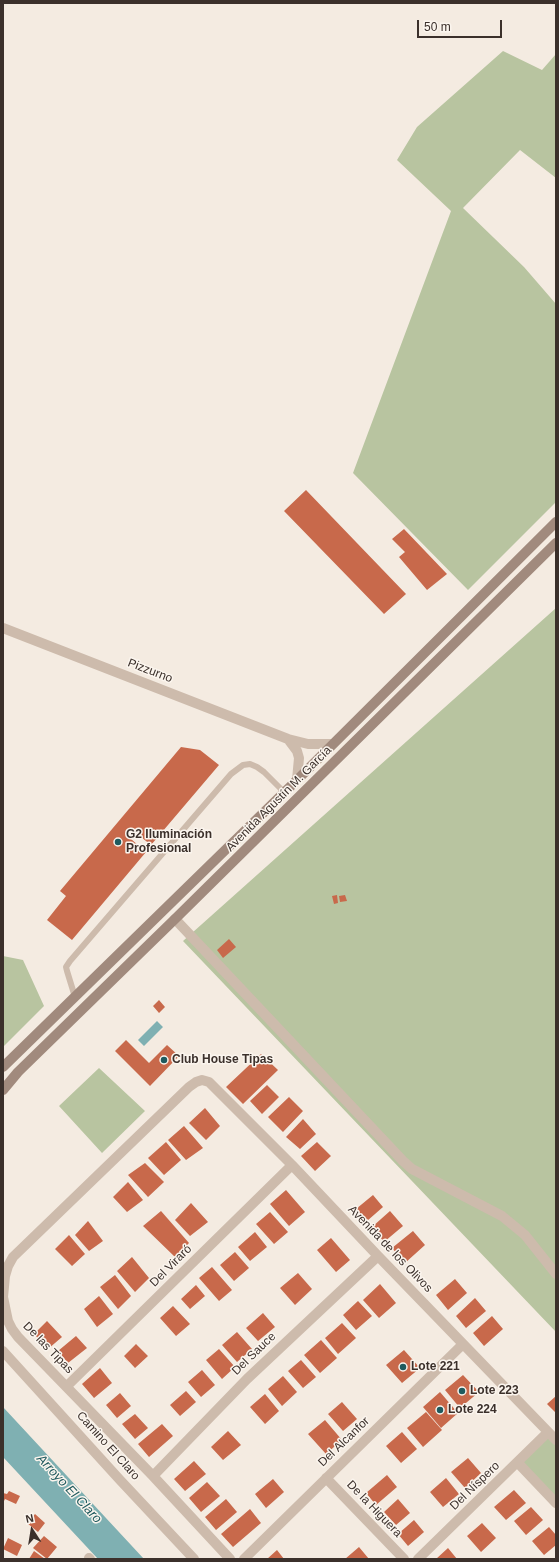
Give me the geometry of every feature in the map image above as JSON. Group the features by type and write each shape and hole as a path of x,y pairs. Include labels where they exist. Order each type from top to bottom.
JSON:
{"main road":[{"name":"Avenida Agustín M. García","path":"3,1067 297,780 556,522"},
{"name":"Avenida Agustín M. García","path":"3,1090 18,1072 556,543"}],"street":[{"name":"Pizzurno","path":"3,628 288,739 308,744 332,744"},
{"path":"288,739 297,751 299,758 297,780"},
{"path":"175,919 403,1161 412,1168 502,1216 525,1235 556,1274"},
{"name":"Avenida de los Olivos","path":"202,1080 209,1082 292,1165 556,1440"},
{"name":"De las Tipas","path":"202,1080 196,1082 183,1093 13,1257 8,1266 3,1286 3,1297 8,1321 12,1329 68,1386 230,1559"},
{"name":"Del Viraró","path":"68,1386 292,1165"},
{"name":"Del Sauce","path":"153,1476 247,1379 378,1256"},
{"name":"Del Alcanfor","path":"244,1559 463,1344"},
{"name":"Camino El Claro","path":"3,1351 194,1559"},
{"name":"Del Níspero","path":"418,1559 518,1463 548,1432"},
{"path":"518,1463 556,1503"},
{"name":"De la Higuera","path":"326,1478 404,1559"}],"lane":[{"path":"75,997 66,967 70,961 231,774 243,765 250,764 264,772 284,792"}],"green space":[{"path":"503,51 542,70 556,54 556,178 520,150 463,208 524,267 556,304 556,502 468,590 353,473 451,211 397,160 417,127"},
{"path":"556,608 556,1332 183,941"},
{"path":"3,956 23,960 44,1006 3,1047"},
{"path":"99,1068 145,1111 102,1153 59,1106"},
{"path":"548,1432 556,1440 556,1503 518,1463"}],"water":[{"path":"157,1021 163,1027 144,1046 138,1040"},
{"name":"Arroyo El Claro","path":"3,1407 144,1559 98,1559 3,1457"}],"building":[{"path":"306,490 406,594 384,614 284,511"},
{"path":"404,529 447,574 427,590 399,557 405,552 392,539"},
{"name":"G2 Iluminación Profesional","path":"181,747 200,750 219,765 151,845 136,833 131,839 146,852 72,940 47,920 66,896 60,891"},
{"path":"337,895 338,903 334,904 332,896"},
{"path":"345,895 347,901 340,902 339,896"},
{"path":"229,939 236,947 223,958 217,950"},
{"path":"159,1000 165,1007 159,1013 153,1006"},
{"name":"Club House Tipas","path":"126,1040 149,1063 167,1045 179,1056 150,1086 115,1051"},
{"path":"261,1054 278,1070 243,1104 226,1087"},
{"path":"267,1085 279,1097 262,1114 250,1101"},
{"path":"289,1097 303,1111 283,1132 268,1117"},
{"path":"205,1108 220,1126 206,1140 189,1123"},
{"path":"303,1119 316,1134 300,1149 286,1137"},
{"path":"184,1126 203,1148 186,1160 168,1140"},
{"path":"166,1142 181,1160 164,1175 148,1158"},
{"path":"317,1142 331,1156 315,1171 301,1156"},
{"path":"145,1163 164,1182 148,1197 128,1175"},
{"path":"128,1182 143,1200 127,1212 113,1197"},
{"path":"286,1190 305,1212 289,1226 270,1204"},
{"path":"373,1195 383,1207 367,1221 356,1209"},
{"path":"191,1203 208,1222 190,1236 175,1220"},
{"path":"161,1211 189,1243 175,1257 143,1226"},
{"path":"390,1211 403,1226 384,1242 372,1227"},
{"path":"270,1212 288,1232 274,1244 256,1224"},
{"path":"88,1221 103,1241 89,1251 75,1235"},
{"path":"413,1231 425,1245 405,1263 392,1248"},
{"path":"255,1232 267,1247 250,1261 238,1247"},
{"path":"69,1235 85,1254 72,1266 55,1249"},
{"path":"331,1238 350,1260 336,1272 317,1250"},
{"path":"235,1252 249,1268 234,1281 220,1265"},
{"path":"132,1257 149,1278 135,1292 117,1271"},
{"path":"212,1267 232,1290 219,1301 199,1278"},
{"path":"298,1273 312,1289 295,1305 280,1288"},
{"path":"115,1275 131,1296 118,1309 100,1287"},
{"path":"455,1279 467,1293 448,1310 436,1295"},
{"path":"380,1284 396,1303 379,1318 363,1300"},
{"path":"196,1285 205,1296 190,1309 181,1299"},
{"path":"99,1296 113,1314 97,1327 84,1309"},
{"path":"475,1298 486,1311 466,1328 456,1316"},
{"path":"358,1301 372,1316 356,1330 343,1315"},
{"path":"173,1306 190,1324 176,1336 160,1318"},
{"path":"263,1313 275,1327 258,1341 246,1328"},
{"path":"492,1316 503,1329 484,1346 473,1333"},
{"path":"47,1321 62,1337 48,1349 34,1334"},
{"path":"342,1323 356,1338 338,1354 325,1338"},
{"path":"237,1332 252,1349 237,1362 222,1345"},
{"path":"76,1336 87,1348 68,1363 58,1351"},
{"path":"321,1340 337,1358 320,1373 304,1355"},
{"path":"136,1344 148,1356 135,1368 124,1356"},
{"path":"219,1349 235,1367 222,1379 206,1360"},
{"name":"Lote 221","path":"404,1350 420,1368 402,1383 386,1365"},
{"path":"301,1360 316,1377 303,1388 288,1371"},
{"path":"100,1368 112,1383 94,1398 82,1384"},
{"path":"202,1370 215,1385 201,1397 188,1382"},
{"name":"Lote 223","path":"463,1375 479,1392 460,1408 445,1390"},
{"path":"283,1376 297,1392 282,1406 268,1389"},
{"path":"186,1391 196,1402 180,1416 170,1405"},
{"name":"Lote 224","path":"440,1392 458,1413 441,1428 423,1407"},
{"path":"120,1393 131,1406 117,1418 106,1405"},
{"path":"265,1394 279,1411 265,1424 250,1407"},
{"path":"556,1396 556,1413 547,1404"},
{"path":"342,1402 357,1419 343,1431 328,1414"},
{"path":"426,1412 442,1430 423,1447 407,1428"},
{"path":"135,1414 148,1428 135,1439 122,1424"},
{"path":"325,1420 342,1440 326,1454 308,1434"},
{"path":"162,1424 173,1436 149,1457 138,1444"},
{"path":"228,1431 241,1445 223,1460 211,1447"},
{"path":"402,1432 417,1449 401,1463 386,1446"},
{"path":"468,1458 481,1473 465,1488 451,1472"},
{"path":"194,1461 206,1474 185,1491 174,1479"},
{"path":"387,1475 397,1487 376,1505 366,1493"},
{"path":"446,1478 459,1494 443,1507 430,1492"},
{"path":"273,1479 284,1492 266,1508 255,1494"},
{"path":"207,1482 220,1496 201,1512 189,1498"},
{"path":"514,1490 526,1503 506,1520 494,1507"},
{"path":"9,1491 20,1496 16,1504 5,1499 3,1503 3,1493 7,1494"},
{"path":"226,1499 237,1512 216,1530 205,1517"},
{"path":"398,1499 410,1513 396,1525 384,1512"},
{"path":"531,1507 543,1520 526,1535 514,1521"},
{"path":"250,1509 261,1523 233,1547 221,1534"},
{"path":"35,1514 45,1523 38,1532 27,1523"},
{"path":"414,1520 424,1532 408,1546 398,1534"},
{"path":"482,1523 496,1538 481,1552 467,1536"},
{"path":"549,1527 556,1535 556,1545 544,1555 532,1541"},
{"path":"44,1536 57,1547 47,1559 33,1548"},
{"path":"8,1538 22,1545 17,1556 3,1549"},
{"path":"359,1547 369,1559 345,1559"},
{"path":"448,1548 457,1559 436,1559"},
{"path":"277,1550 284,1559 267,1559"},
{"path":"34,1551 45,1559 29,1559"}],"place":[{"name":"G2 Iluminación Profesional","path":"118,842"},
{"name":"Club House Tipas","path":"164,1060"},
{"name":"Lote 221","path":"403,1367"},
{"name":"Lote 223","path":"462,1391"},
{"name":"Lote 224","path":"440,1410"}]}
